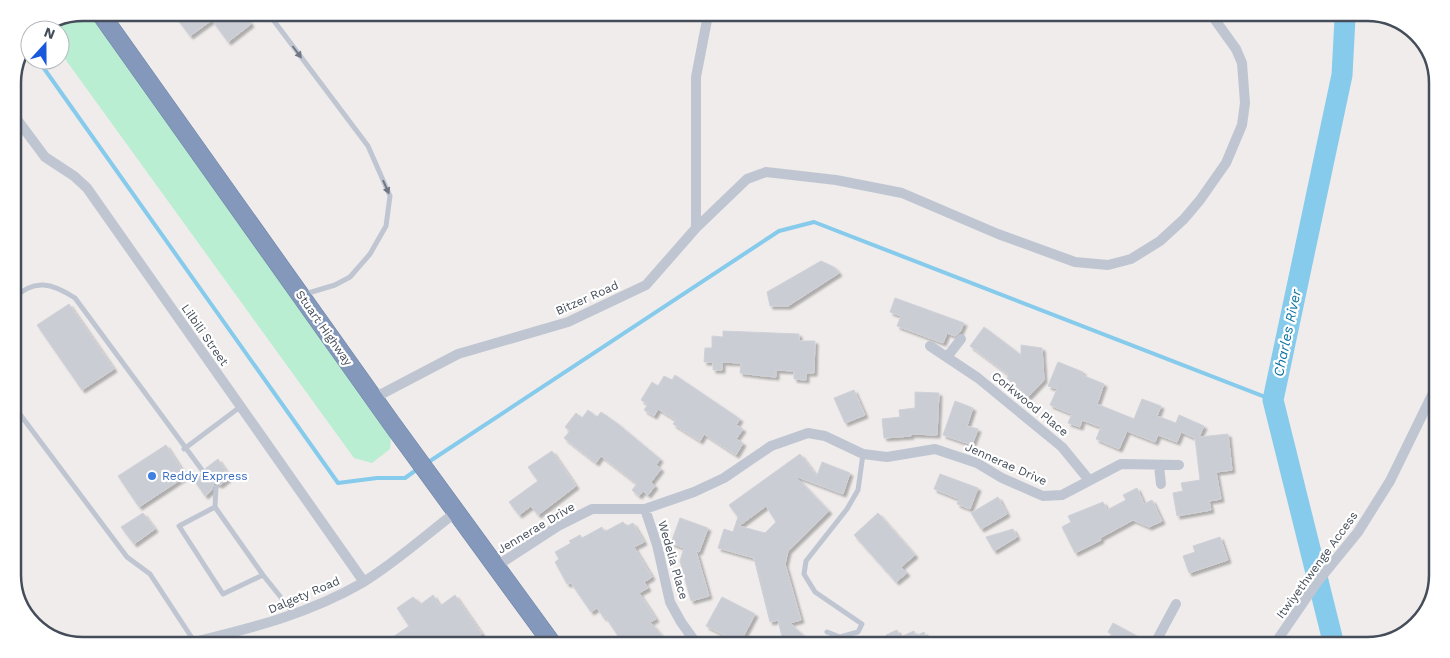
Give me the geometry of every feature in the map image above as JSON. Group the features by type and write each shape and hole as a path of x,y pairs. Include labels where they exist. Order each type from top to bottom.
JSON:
{"highway":[{"name":"Stuart Highway","path":"106,21 495,567 547,637"}],"street":[{"path":"696,228 696,77 707,21"},
{"name":"Bitzer Road","path":"374,398 458,354 568,322 646,285 696,228 747,179 766,172 782,172 870,185 902,193 935,205 998,234 1074,262 1108,265 1132,259 1160,240 1184,219 1200,200 1226,163 1242,124 1245,102 1242,63 1236,49 1215,21"},
{"name":"Lilbili Street","path":"21,125 45,157 74,176 87,188 364,582"},
{"path":"947,357 961,339"},
{"name":"Corkwood Place","path":"930,346 978,378 1062,447 1089,480"},
{"name":"Itwiyethwenge Access","path":"1280,637 1318,581 1358,532 1390,481 1429,401"},
{"name":"Jennerae Drive","path":"495,567 558,526 592,509 644,509 694,492 724,478 771,446 808,433 825,436 863,454 887,458 935,449 977,463 1002,478 1043,496 1062,495 1121,464 1179,465"},
{"path":"1159,466 1161,484"},
{"name":"Wedelia Place","path":"644,509 657,545 670,602 692,637"},
{"name":"Dalgety Road","path":"215,637 266,625 330,600 364,582 456,512"},
{"path":"1158,637 1176,604"}],"lane":[{"path":"274,21 368,146 390,196 386,226 370,254 350,277 335,285 301,296"},
{"path":"21,290 40,284 58,288 75,298 184,449 202,470"},
{"path":"184,449 240,407"},
{"path":"21,415 127,558 150,574 191,637"},
{"path":"827,632 840,637 858,632 862,624 815,592 804,574 806,561 847,509 858,490 863,454"},
{"path":"216,487 215,507 263,575 295,615"},
{"path":"215,507 179,526 223,594 263,575"}],"green space":[{"path":"106,21 392,424 390,449 372,463 354,458 70,66 70,22"}],"building":[{"path":"179,21 211,21 190,36"},
{"path":"213,21 249,21 251,24 228,42"},
{"path":"821,261 834,267 839,273 788,306 770,306 767,292"},
{"path":"895,298 964,323 960,332 955,336 947,333 943,343 897,326 901,316 890,312"},
{"path":"69,304 114,369 82,390 37,325"},
{"path":"984,327 1021,355 1021,345 1042,348 1044,380 1028,397 1007,378 1009,375 970,346"},
{"path":"723,331 799,334 799,341 815,341 814,373 806,373 806,380 794,379 794,371 776,370 776,377 764,376 740,373 741,363 722,362 722,370 713,370 713,362 704,362 705,348 712,348 712,336 723,337"},
{"path":"1058,362 1083,372 1082,375 1104,384 1097,404 1134,419 1142,399 1161,406 1157,416 1176,423 1179,415 1204,426 1199,437 1228,434 1232,470 1216,472 1221,499 1209,501 1211,510 1177,516 1173,493 1183,491 1181,483 1200,480 1195,438 1181,432 1177,442 1158,435 1155,442 1127,431 1119,449 1096,439 1101,427 1082,420 1080,427 1068,423 1072,414 1050,405 1057,389 1048,386"},
{"path":"675,375 740,419 736,425 743,429 736,439 743,443 736,455 704,434 700,441 673,424 676,420 658,409 654,416 644,410 648,404 641,400 652,382 658,386 664,376 672,380"},
{"path":"854,390 865,415 845,423 834,398"},
{"path":"915,392 939,393 937,435 911,434 911,436 884,438 882,419 900,417 899,410 915,408"},
{"path":"955,401 973,408 967,426 978,429 972,445 943,435"},
{"path":"588,410 597,417 601,412 660,459 656,465 661,469 651,482 655,486 648,495 643,491 639,496 632,490 637,484 601,456 596,463 564,438 570,431 565,427 576,413 582,418"},
{"name":"Reddy Express","path":"166,445 186,476 139,507 118,476"},
{"path":"552,451 576,486 538,515 531,506 519,515 509,502 538,481 528,467"},
{"path":"800,454 817,476 822,462 850,473 843,494 795,476 829,511 788,551 785,564 801,620 790,623 805,637 782,637 778,620 770,622 754,558 718,548 724,529 733,532 738,517 729,505","holes":["766,506 776,522 765,533 739,526"]},
{"path":"218,459 230,477 220,485 214,483 211,491 205,496 192,477 198,473 204,474 206,468"},
{"path":"940,474 978,488 970,509 957,504 959,499 934,489"},
{"path":"1137,488 1144,504 1152,500 1162,521 1149,527 1133,520 1100,538 1101,540 1075,553 1062,527 1071,522 1068,516 1103,502 1107,510 1126,500 1123,495"},
{"path":"998,497 1007,514 981,529 971,513"},
{"path":"143,513 155,529 134,544 121,527"},
{"path":"878,513 915,555 901,567 907,573 896,582 854,535"},
{"path":"680,518 708,528 699,552 696,551 709,596 691,601 680,561 684,548 671,543"},
{"path":"623,522 627,526 633,523 644,542 634,547 652,577 644,582 648,588 639,593 656,619 650,622 663,637 619,637 605,616 604,618 597,608 591,612 571,583 567,584 555,562 559,559 555,552 571,543 569,541 580,535 582,538 602,527 604,532"},
{"path":"1013,529 1017,537 994,551 986,537"},
{"path":"1220,537 1228,560 1189,573 1183,556 1195,552 1193,546"},
{"path":"433,595 440,606 455,595 482,634 478,637 393,637 409,626 397,608 413,597 421,604"},
{"path":"722,597 755,614 743,637 728,637 706,626"},
{"path":"1113,623 1139,637 1115,637 1108,632"},
{"path":"897,630 900,637 887,637 886,635"},
{"path":"914,631 916,636 924,632 926,637 900,637"}],"waterway":[{"name":"Charles River","path":"1332,637 1273,400 1342,75 1345,21"},
{"path":"45,70 338,483 377,478 405,478 419,468"},
{"path":"427,463 779,231 814,222 1273,400"}],"place":[{"name":"Reddy Express","path":"152,476"}]}
